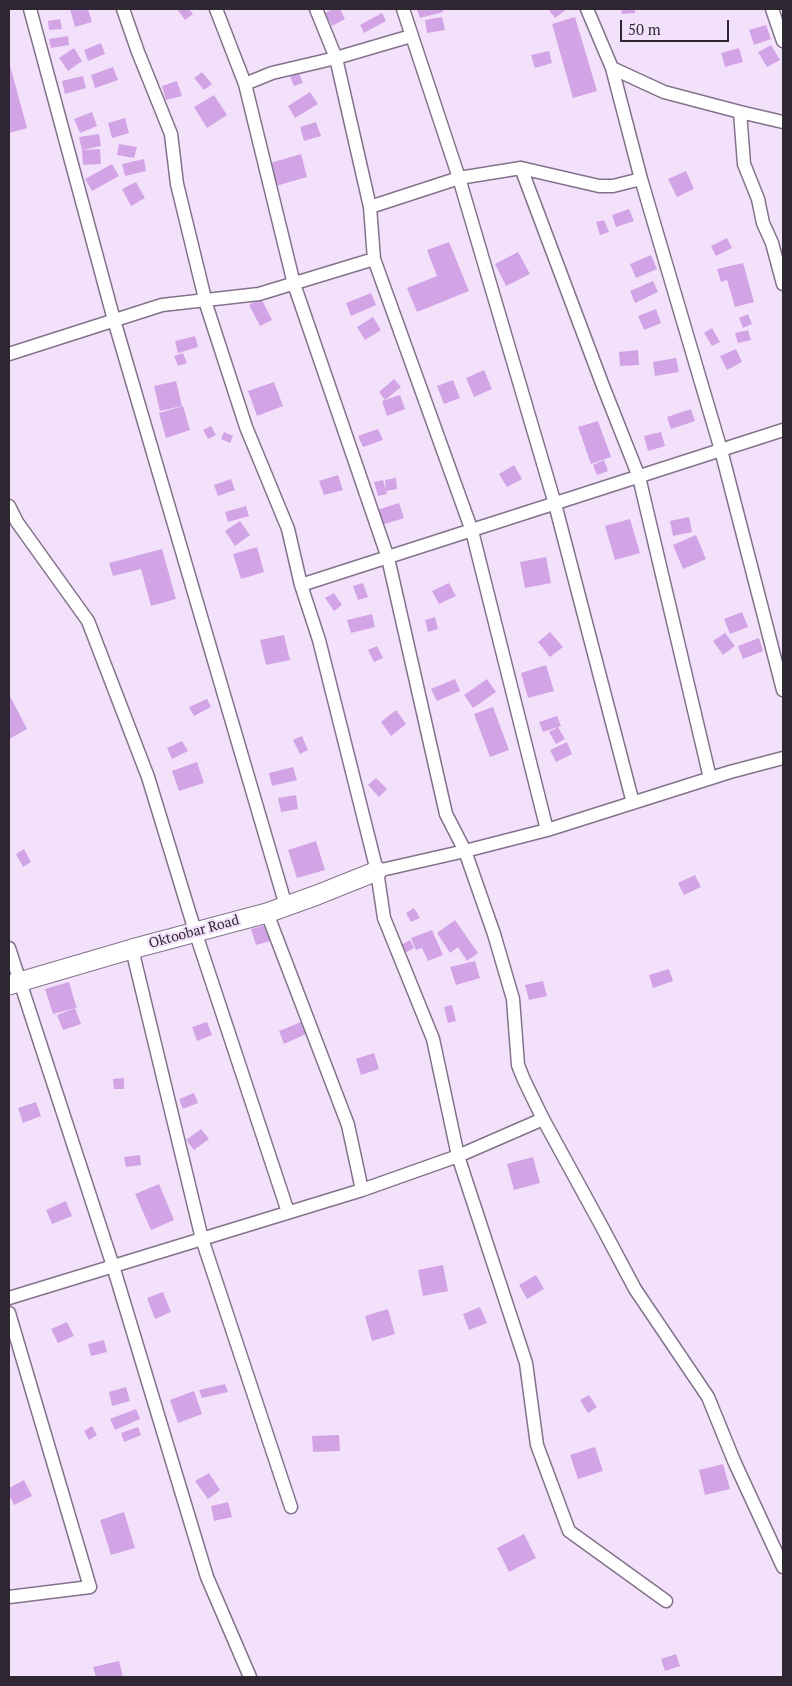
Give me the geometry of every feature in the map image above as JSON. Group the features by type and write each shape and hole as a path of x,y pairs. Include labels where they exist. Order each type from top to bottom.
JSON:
{"street":[{"path":"30,9 114,320 286,906"},
{"path":"123,9 171,134 177,184 205,300 246,427 288,529 301,586 319,640 376,872 384,918 433,1038 458,1156 526,1363 537,1445 569,1530 666,1601"},
{"path":"216,9 245,84 294,284 388,558 446,814 466,851 494,934 513,999 518,1065 543,1119 635,1289 708,1397 734,1461 783,1567"},
{"path":"316,9 336,58 370,207 374,259 472,531 547,830"},
{"path":"403,9 459,178 555,504 633,803"},
{"path":"587,9 612,68 641,179 721,450 783,690"},
{"path":"772,9 783,42"},
{"path":"245,84 272,73 336,58 411,36"},
{"path":"612,68 664,92 783,122"},
{"path":"740,112 744,164 758,199 763,223 772,243 783,284"},
{"path":"370,207 459,178 521,168 599,186 613,186 641,179"},
{"path":"521,168 639,476 710,778"},
{"path":"9,354 162,305 258,294 374,259"},
{"path":"301,586 783,430"},
{"path":"9,506 17,522 88,621 148,777 195,931 288,1212"},
{"path":"376,872 547,830 710,778 783,758"},
{"name":"Oktoobar Road","path":"14,984 267,912 376,872"},
{"path":"267,912 348,1125 362,1190"},
{"path":"9,948 14,984 113,1266 207,1577 250,1677"},
{"path":"132,949 202,1239 291,1507"},
{"path":"9,1298 362,1190 458,1156 543,1119"},
{"path":"9,1313 90,1587 9,1597"}],"building":[{"path":"70,9 88,9 92,22 75,27"},
{"path":"177,9 189,9 193,14 185,20"},
{"path":"333,9 340,9 345,19 332,26 325,13"},
{"path":"417,9 442,9 443,12 420,18"},
{"path":"548,9 567,9 555,18"},
{"path":"621,9 635,9 635,13 622,14"},
{"path":"382,13 386,21 364,33 360,25"},
{"path":"442,17 445,30 427,33 425,20"},
{"path":"575,17 597,91 573,98 552,24"},
{"path":"60,19 62,29 49,30 48,21"},
{"path":"766,25 771,39 754,45 749,30"},
{"path":"68,36 69,45 51,48 49,39"},
{"path":"101,43 105,54 88,61 84,50"},
{"path":"771,45 780,60 767,67 758,52"},
{"path":"74,48 82,61 68,71 59,58"},
{"path":"739,48 743,62 725,67 721,53"},
{"path":"549,51 552,63 535,68 531,55"},
{"path":"9,62 27,128 9,133"},
{"path":"113,67 118,80 95,88 91,75"},
{"path":"202,72 212,84 204,90 194,78"},
{"path":"299,73 303,83 294,86 290,77"},
{"path":"83,76 86,88 65,94 62,81"},
{"path":"177,81 182,96 166,100 162,86"},
{"path":"310,92 318,104 295,118 288,106"},
{"path":"214,95 227,115 207,128 194,107"},
{"path":"92,112 97,126 80,133 74,119"},
{"path":"125,118 129,133 112,138 108,123"},
{"path":"316,122 321,136 304,141 300,127"},
{"path":"99,134 101,146 82,150 79,137"},
{"path":"119,144 137,147 134,158 117,155"},
{"path":"100,149 101,164 83,165 82,150"},
{"path":"301,154 307,177 276,186 270,163"},
{"path":"144,159 146,171 125,176 122,164"},
{"path":"112,164 119,176 92,191 85,179"},
{"path":"686,171 694,189 677,197 668,179"},
{"path":"136,182 145,198 131,206 122,189"},
{"path":"629,209 634,221 616,227 612,215"},
{"path":"604,220 609,232 600,235 596,222"},
{"path":"727,238 732,248 716,256 711,246"},
{"path":"449,242 469,291 417,312 407,288 437,276 427,250"},
{"path":"518,252 530,274 506,286 495,264"},
{"path":"651,255 657,269 636,278 630,264"},
{"path":"743,263 754,302 735,307 727,280 721,282 717,269"},
{"path":"653,281 658,292 635,303 630,291"},
{"path":"371,293 376,305 351,316 346,303"},
{"path":"261,298 272,320 260,326 249,305"},
{"path":"656,309 661,323 644,330 638,316"},
{"path":"748,314 752,324 743,328 739,318"},
{"path":"373,317 381,330 365,340 357,327"},
{"path":"712,328 720,342 712,346 704,333"},
{"path":"748,330 751,340 738,343 735,333"},
{"path":"195,336 198,347 178,353 175,341"},
{"path":"736,349 742,362 727,370 720,356"},
{"path":"638,350 639,365 620,366 619,352"},
{"path":"183,353 187,363 178,366 174,356"},
{"path":"676,358 679,372 655,376 653,362"},
{"path":"484,370 492,389 474,397 466,378"},
{"path":"394,379 401,387 385,400 379,392"},
{"path":"453,380 460,398 444,404 437,386"},
{"path":"176,381 182,406 160,411 154,386"},
{"path":"274,382 283,406 257,416 248,391"},
{"path":"400,395 405,409 387,416 382,401"},
{"path":"183,406 190,430 166,438 159,413"},
{"path":"691,409 695,421 671,429 667,417"},
{"path":"598,421 611,457 591,464 578,427"},
{"path":"211,426 216,435 208,439 203,430"},
{"path":"378,429 383,440 363,447 358,436"},
{"path":"224,432 233,436 230,443 221,439"},
{"path":"661,432 665,446 648,451 644,436"},
{"path":"604,460 608,471 597,475 593,465"},
{"path":"514,465 522,479 507,487 499,474"},
{"path":"338,475 343,490 324,495 319,481"},
{"path":"396,478 397,489 386,491 385,480"},
{"path":"231,479 235,490 218,496 214,485"},
{"path":"383,480 387,494 378,496 374,482"},
{"path":"399,503 404,518 382,525 377,510"},
{"path":"246,506 249,516 228,522 225,512"},
{"path":"689,517 692,532 673,536 670,521"},
{"path":"630,519 640,553 615,560 605,526"},
{"path":"240,521 250,535 235,546 225,531"},
{"path":"696,535 706,559 683,569 673,545"},
{"path":"257,547 264,572 241,579 233,554"},
{"path":"162,549 176,599 151,606 141,569 113,576 109,563"},
{"path":"546,557 551,583 525,588 520,562"},
{"path":"363,583 368,597 358,600 353,586"},
{"path":"449,583 456,596 439,604 432,591"},
{"path":"334,593 342,605 334,611 325,598"},
{"path":"742,612 748,627 730,634 724,619"},
{"path":"372,614 375,627 351,633 347,620"},
{"path":"435,617 438,629 428,632 425,620"},
{"path":"550,632 563,647 550,657 538,642"},
{"path":"725,633 735,646 723,655 713,641"},
{"path":"284,635 290,660 266,665 260,640"},
{"path":"759,638 763,651 743,659 738,646"},
{"path":"377,646 383,658 374,662 368,650"},
{"path":"546,665 554,691 528,698 521,673"},
{"path":"455,679 460,691 437,701 431,689"},
{"path":"487,679 496,692 473,708 464,695"},
{"path":"9,694 27,729 9,739"},
{"path":"207,699 211,707 194,716 189,707"},
{"path":"493,707 509,750 490,757 474,714"},
{"path":"396,710 406,724 391,736 381,722"},
{"path":"557,716 561,726 543,732 539,722"},
{"path":"558,727 565,739 556,744 549,732"},
{"path":"302,736 308,750 300,754 293,740"},
{"path":"182,741 188,751 172,759 167,748"},
{"path":"567,742 572,754 556,762 550,750"},
{"path":"197,762 204,783 179,791 172,771"},
{"path":"293,767 297,780 272,786 269,773"},
{"path":"376,778 387,789 379,797 368,785"},
{"path":"296,795 298,809 281,812 278,798"},
{"path":"316,841 325,870 297,878 288,850"},
{"path":"24,849 31,862 23,867 16,854"},
{"path":"695,875 701,887 684,895 678,883"},
{"path":"414,908 420,918 411,922 406,913"},
{"path":"455,920 478,953 467,961 458,947 450,953 437,933"},
{"path":"269,924 274,940 256,945 251,929"},
{"path":"432,930 443,955 428,961 422,948 416,950 411,938"},
{"path":"410,940 414,948 405,953 401,945"},
{"path":"475,961 480,978 456,985 450,967"},
{"path":"669,969 673,981 653,988 649,975"},
{"path":"543,981 547,996 529,1000 525,985"},
{"path":"69,982 76,1006 78,1007 53,1014 45,989"},
{"path":"452,1005 456,1021 448,1023 444,1007"},
{"path":"75,1008 81,1024 63,1030 57,1015"},
{"path":"207,1022 212,1035 197,1041 192,1027"},
{"path":"301,1022 306,1034 284,1044 279,1031"},
{"path":"374,1053 379,1069 361,1075 356,1059"},
{"path":"124,1078 124,1089 114,1089 113,1079"},
{"path":"194,1093 198,1103 183,1109 179,1099"},
{"path":"36,1102 41,1116 23,1123 18,1108"},
{"path":"201,1129 209,1139 194,1150 186,1140"},
{"path":"140,1155 141,1165 126,1167 124,1157"},
{"path":"533,1157 540,1183 514,1190 507,1164"},
{"path":"159,1184 174,1220 151,1230 135,1194"},
{"path":"66,1201 72,1216 52,1224 46,1210"},
{"path":"443,1265 448,1291 423,1296 418,1270"},
{"path":"536,1275 544,1289 527,1299 519,1285"},
{"path":"163,1292 171,1312 155,1319 147,1298"},
{"path":"480,1307 487,1323 469,1330 463,1314"},
{"path":"388,1309 395,1334 372,1341 365,1316"},
{"path":"67,1322 74,1336 58,1343 51,1329"},
{"path":"104,1340 107,1352 91,1356 88,1344"},
{"path":"225,1384 228,1392 202,1398 199,1390"},
{"path":"126,1387 130,1401 112,1406 109,1392"},
{"path":"194,1391 202,1414 178,1423 170,1400"},
{"path":"589,1395 597,1407 588,1413 580,1400"},
{"path":"136,1409 140,1419 115,1430 110,1419"},
{"path":"92,1426 97,1435 89,1440 84,1431"},
{"path":"138,1427 141,1435 124,1442 121,1433"},
{"path":"339,1435 340,1451 313,1452 312,1436"},
{"path":"595,1447 603,1471 578,1479 570,1455"},
{"path":"723,1464 730,1489 705,1495 699,1470"},
{"path":"209,1473 220,1490 208,1499 195,1481"},
{"path":"24,1480 32,1496 14,1505 9,1495 9,1488"},
{"path":"228,1502 232,1517 214,1521 211,1506"},
{"path":"124,1512 135,1548 111,1555 100,1520"},
{"path":"524,1534 536,1558 509,1572 497,1548"},
{"path":"676,1654 680,1666 665,1671 661,1659"},
{"path":"119,1661 123,1677 96,1677 93,1667"}]}
